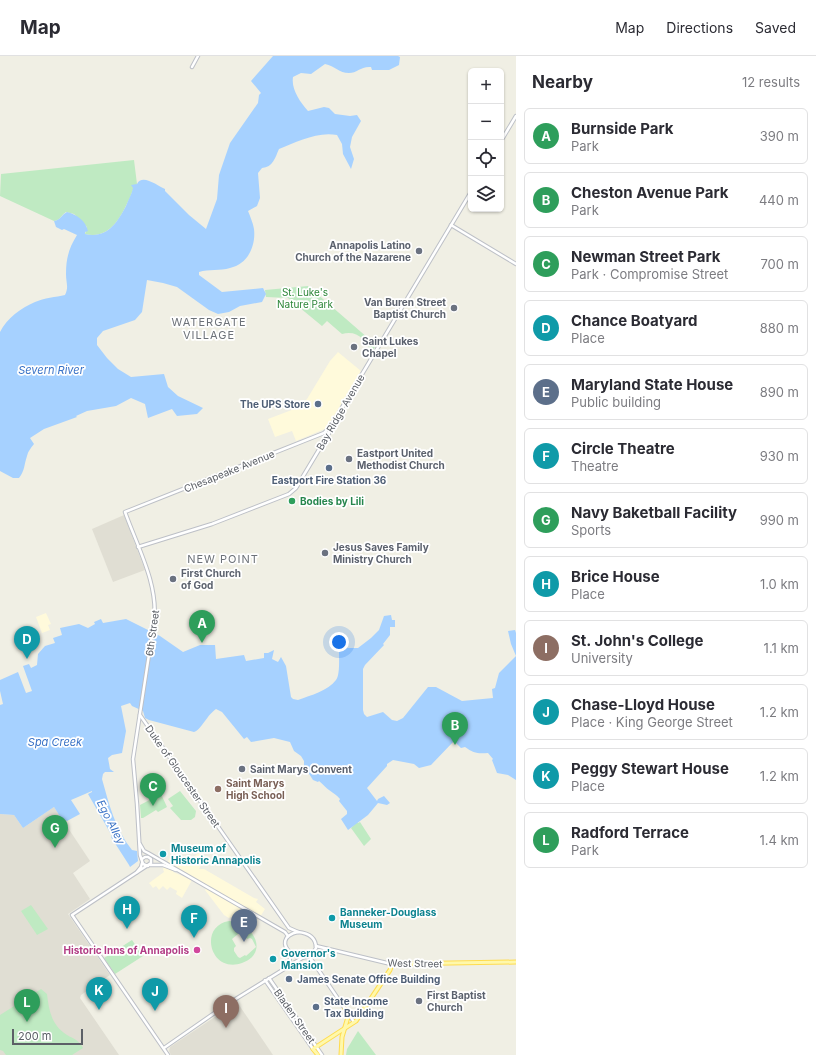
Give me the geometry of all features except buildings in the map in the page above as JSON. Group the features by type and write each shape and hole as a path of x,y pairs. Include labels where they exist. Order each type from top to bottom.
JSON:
{"main road":[{"path":"192,67 198,56"},
{"path":"502,140 516,116"},
{"name":"Bay Ridge Avenue","path":"138,547 212,524 289,494 296,488 323,444 331,426 468,197"},
{"path":"451,225 516,264"},
{"name":"Chesapeake Avenue","path":"125,512 324,433 331,426"},
{"path":"323,444 325,437 324,433"},
{"name":"6th Street","path":"125,512 154,590 156,603 133,764 142,862"},
{"name":"Duke of Gloucester Street","path":"140,715 289,928 292,931 298,932"},
{"path":"140,844 151,862 149,866 72,915 168,1055"},
{"path":"135,874 141,867 144,857 153,856 284,932 288,936"},
{"path":"142,862 144,865 163,865 179,871"},
{"path":"164,1048 268,978 302,958 309,956 314,951 316,946 311,936 306,933 298,932 288,936 285,945 289,952 289,965"},
{"name":"West Street","path":"316,946 391,964 516,962"},
{"path":"289,952 302,958"},
{"path":"309,956 354,1022"},
{"path":"315,1048 354,1022 390,970 391,964"},
{"name":"Bladen Street","path":"268,978 315,1048 318,1055"},
{"name":"Bladen Street","path":"265,980 315,1048 322,1055"},
{"path":"340,1055 348,1017 345,1009"}],"shaded area":[{"path":"338,352 361,371 327,428 296,441 292,431 275,437 268,419 297,408 307,399 330,361"},
{"path":"124,515 145,570 113,582 92,529"},
{"path":"46,613 51,624 48,625 50,630 42,633 36,617"},
{"path":"54,807 90,861 73,873 90,899 68,914 110,975 81,995 80,998 119,1055 0,1055 0,814 14,815 23,828"},
{"path":"200,852 204,857 199,861 201,865 199,869 204,869 258,899 256,902 265,909 260,917 256,915 250,925 236,916 235,919 224,915 205,890 207,887 167,863 171,856 187,865 191,859"},
{"path":"164,867 192,880 182,898 176,894 177,891 170,887 167,890 163,886 159,890 156,886 153,888 149,883 164,872"},
{"path":"237,1002 273,1055 171,1055 169,1051 170,1047"}],"green space":[{"path":"134,160 137,184 119,218 109,230 102,233 94,235 85,234 87,227 74,214 66,212 58,220 54,221 0,196 1,174"},
{"name":"St. Luke's Nature Park","path":"308,286 376,345 372,352 360,337 352,333 342,334 327,321 322,326 288,298 266,297 265,290"},
{"path":"180,791 196,811 195,817 191,820 181,820 170,808 173,806 168,799"},
{"path":"161,794 167,807 158,812 156,810 141,818 140,805"},
{"path":"357,822 360,822 371,839 364,846 351,828"},
{"path":"31,905 48,929 37,935 21,911"},
{"path":"229,921 238,923 251,932 257,946 255,952 250,958 242,963 231,965 222,962 216,956 212,948 211,939 213,931 219,925","holes":["242,932 247,939 252,939 256,947 246,956 245,955 240,958 234,951 236,946 232,939"]},
{"path":"132,940 143,956 115,974 104,958"},
{"path":"41,989 47,994 50,1011 57,1027 78,1041 83,1048 72,1055 6,1055 0,1050 0,1015"},
{"path":"358,1031 376,1055 346,1055 347,1049"}],"water":[{"name":"Severn River","path":"273,56 400,57 399,65 389,70 372,70 371,67 368,67 352,73 346,73 325,64 311,74 301,73 293,77 293,86 295,91 308,111 324,107 329,108 335,114 350,116 357,115 361,121 352,137 350,147 354,159 351,169 343,154 342,144 337,135 330,134 315,136 300,140 279,149 271,164 262,168 258,173 260,198 257,206 248,211 254,227 254,242 250,253 242,263 236,266 226,269 199,272 199,275 222,292 263,288 266,294 262,302 240,306 229,312 218,314 209,310 177,287 147,280 142,312 135,320 103,331 97,338 97,345 118,369 131,377 164,374 168,387 178,396 203,408 197,414 177,416 172,409 148,418 145,404 131,398 116,406 87,411 76,416 77,417 44,429 30,438 34,444 28,453 19,478 13,478 0,471 0,332 10,318 25,307 35,302 65,295 67,287 67,258 77,235 56,227 54,221 58,220 67,212 74,214 83,221 88,231 85,232 85,234 93,235 105,232 115,224 123,212 133,188 131,185 137,184 142,180 146,180 165,189 165,191 189,215 206,229 217,199 219,175 230,143 258,103 259,95 261,93 251,81"},
{"name":"Spa Creek","path":"391,615 392,620 395,620 395,627 390,627 390,635 383,644 384,645 363,669 364,714 367,717 383,712 392,720 397,721 403,718 428,687 436,687 462,701 493,698 492,689 495,688 499,673 516,656 516,780 508,775 497,773 492,760 493,759 488,753 478,753 465,747 461,748 454,741 431,765 419,768 414,764 393,760 387,764 387,766 367,788 377,801 384,796 390,803 387,805 378,803 368,815 348,830 341,819 347,814 347,811 339,801 340,799 319,781 313,780 304,766 304,761 301,756 294,751 290,742 274,738 251,742 247,737 244,739 222,712 216,709 197,731 194,732 149,720 145,718 143,711 132,706 130,703 121,706 126,731 122,753 112,755 108,758 110,769 114,772 105,772 102,779 117,825 121,834 132,850 137,851 138,861 130,867 111,837 112,836 88,794 92,791 71,800 80,814 67,821 61,818 54,807 23,828 14,815 0,814 0,705 3,704 0,691 0,680 18,672 26,693 32,691 23,666 29,664 31,668 37,665 38,654 45,646 55,643 53,638 62,635 60,628 79,624 88,628 95,624 94,622 101,619 103,623 126,619 160,636 183,652 200,645 215,645 216,659 244,655 246,661 264,658 264,653 274,650 272,659 278,662 281,657 286,666 291,697 298,700 319,692 333,684 338,674 339,652 346,648 358,648 379,630 384,616"},
{"path":"515,630 516,633 516,656 508,631"}],"place":[{"name":"Annapolis Latino Church of the Nazarene","path":"419,251"},
{"name":"Van Buren Street Baptist Church","path":"454,308"},
{"name":"Saint Lukes Chapel","path":"354,347"},
{"name":"The UPS Store","path":"318,404"},
{"name":"Eastport United Methodist Church","path":"349,459"},
{"name":"Eastport Fire Station 36","path":"329,468"},
{"name":"Bodies by Lili","path":"292,501"},
{"name":"Jesus Saves Family Ministry Church","path":"325,553"},
{"name":"First Church of God","path":"173,579"},
{"name":"Burnside Park","path":"202,643"},
{"name":"Chance Boatyard","path":"27,659"},
{"name":"Cheston Avenue Park","path":"455,745"},
{"name":"Saint Marys Convent","path":"242,769"},
{"name":"Saint Marys High School","path":"218,789"},
{"name":"Newman Street Park","path":"153,806"},
{"name":"Navy Baketball Facility","path":"55,848"},
{"name":"Museum of Historic Annapolis","path":"163,854"},
{"name":"Banneker-Douglass Museum","path":"332,918"},
{"name":"Brice House","path":"127,929"},
{"name":"Circle Theatre","path":"194,938"},
{"name":"Maryland State House","path":"244,942"},
{"name":"Historic Inns of Annapolis","path":"197,950"},
{"name":"Governor's Mansion","path":"273,959"},
{"name":"James Senate Office Building","path":"289,979"},
{"name":"First Baptist Church","path":"419,1001"},
{"name":"State Income Tax Building","path":"316,1007"},
{"name":"Peggy Stewart House","path":"99,1010"},
{"name":"Chase-Lloyd House","path":"155,1011"},
{"name":"Radford Terrace","path":"27,1022"},
{"name":"St. John's College","path":"226,1028"}],"district":[{"name":"WATERGATE VILLAGE","path":"209,328"},
{"name":"NEW POINT","path":"223,559"}],"water label":[{"name":"Ego Alley","path":"111,822"}]}
